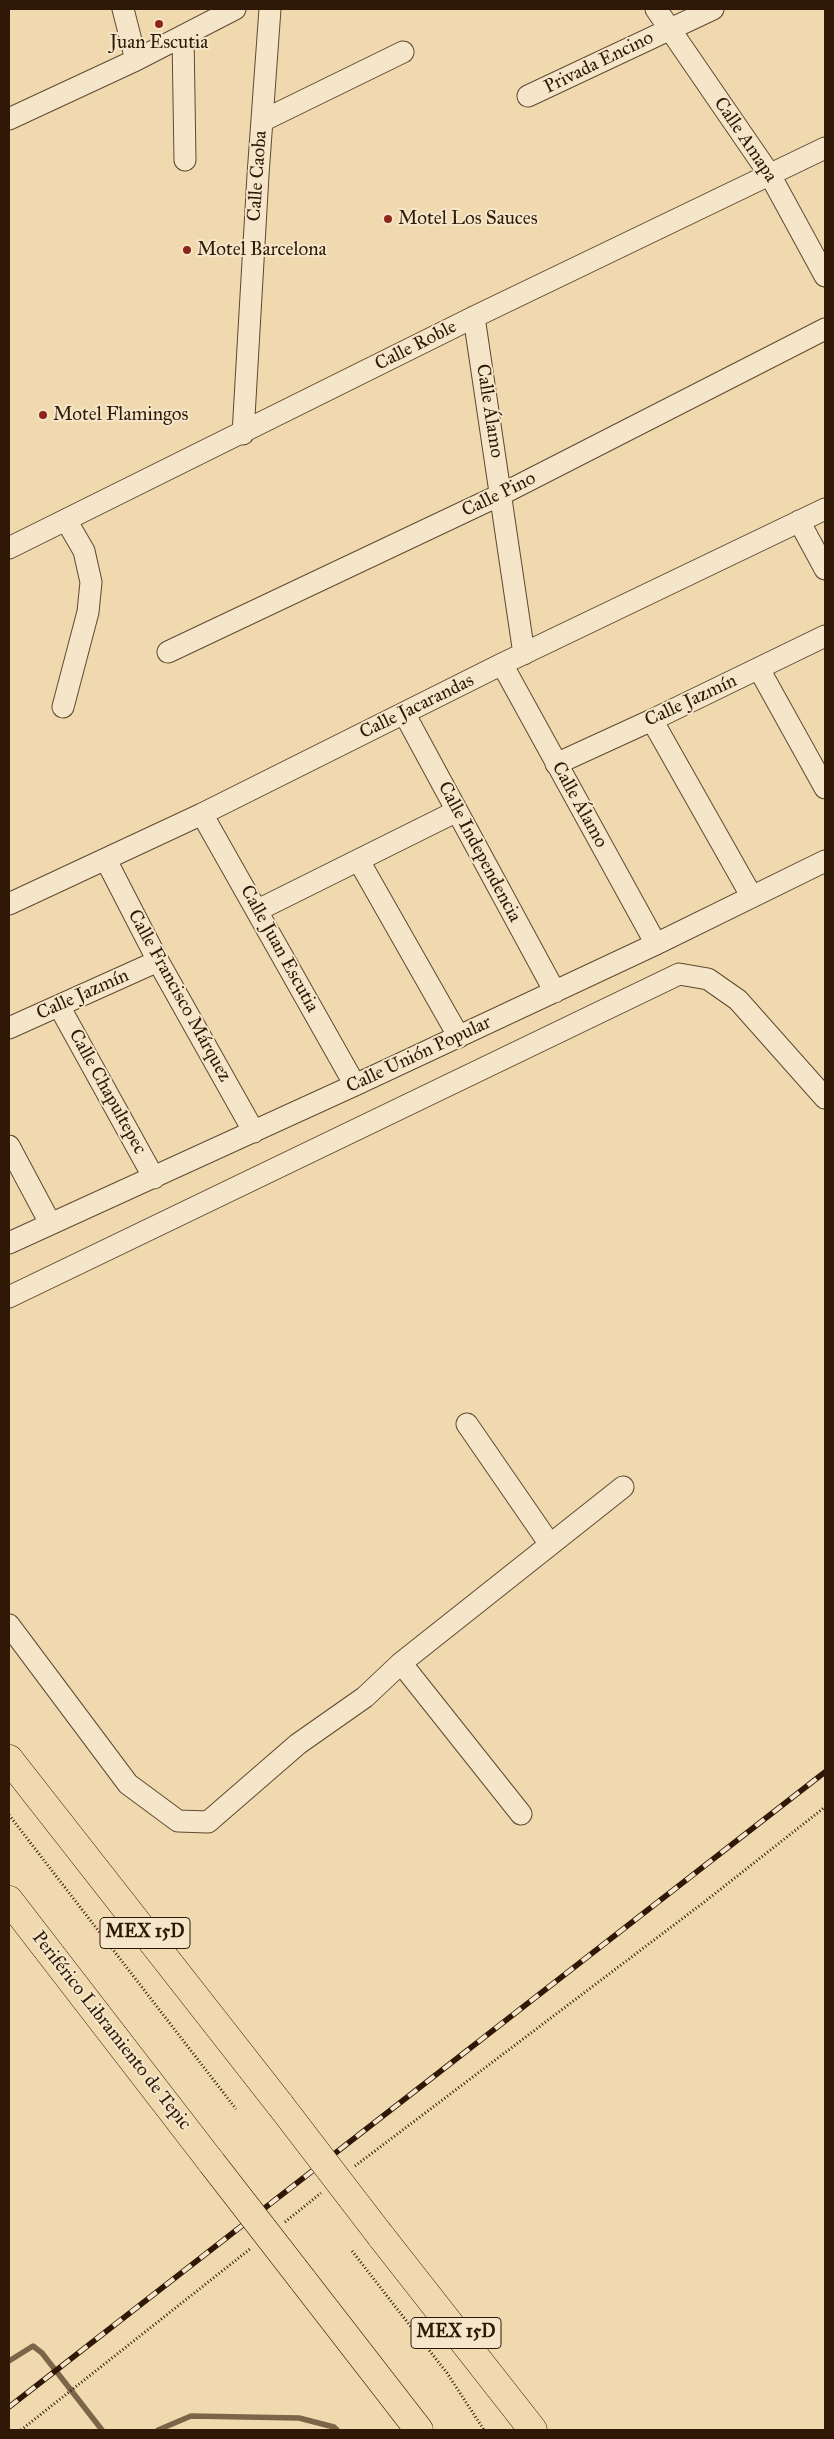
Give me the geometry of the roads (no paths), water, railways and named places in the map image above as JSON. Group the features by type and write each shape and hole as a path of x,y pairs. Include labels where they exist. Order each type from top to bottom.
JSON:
{"highway":[{"name":"MEX 15D","path":"9,1759 532,2430"},
{"name":"Periférico Libramiento de Tepic","path":"9,1900 419,2430"}],"street":[{"path":"123,9 136,60"},
{"path":"9,119 136,60 235,9"},
{"name":"Calle Caoba","path":"242,434 270,9"},
{"name":"Calle Amapa","path":"656,9 770,175 825,276"},
{"name":"Privada Encino","path":"528,96 713,9"},
{"path":"183,36 185,160"},
{"path":"262,121 403,52"},
{"name":"Calle Roble","path":"9,548 242,434 474,317 825,148"},
{"name":"Calle Álamo","path":"474,317 502,494 524,654"},
{"name":"Calle Pino","path":"168,652 502,494 825,329"},
{"name":"Calle Jacarandas","path":"9,904 202,814 502,664 825,510"},
{"path":"63,708 88,612 91,582 84,552 66,520"},
{"path":"799,521 825,569"},
{"name":"Calle Jazmín","path":"556,764 652,720 825,636"},
{"name":"Calle Álamo","path":"502,664 656,944"},
{"path":"758,669 825,788"},
{"name":"Calle Independencia","path":"404,713 555,992"},
{"path":"652,720 752,897"},
{"path":"258,910 359,862 457,811"},
{"name":"Calle Juan Escutia","path":"202,814 258,910 355,1085"},
{"name":"Calle Francisco Márquez","path":"106,860 158,961 254,1132"},
{"name":"Calle Unión Popular","path":"9,1243 459,1037 656,944 825,861"},
{"path":"359,862 459,1037"},
{"name":"Calle Jazmín","path":"9,1028 158,961"},
{"path":"9,1297 679,974 708,978 738,1000 825,1098"},
{"name":"Calle Chapultepec","path":"60,1006 154,1178"},
{"path":"9,1146 50,1223"},
{"path":"468,1424 549,1544"},
{"path":"9,1625 128,1784 178,1821 208,1822 298,1744 365,1697 401,1663 623,1487"},
{"path":"401,1663 521,1814"}],"waterway":[{"path":"9,2361 33,2346 42,2353 102,2430"},
{"path":"158,2430 191,2416 299,2418 334,2427 337,2430"}],"railway":[{"path":"9,2407 825,1772"}],"place":[{"name":"Juan Escutia","path":"159,24"},
{"name":"Motel Los Sauces","path":"388,219"},
{"name":"Motel Barcelona","path":"187,250"},
{"name":"Motel Flamingos","path":"43,415"}]}
